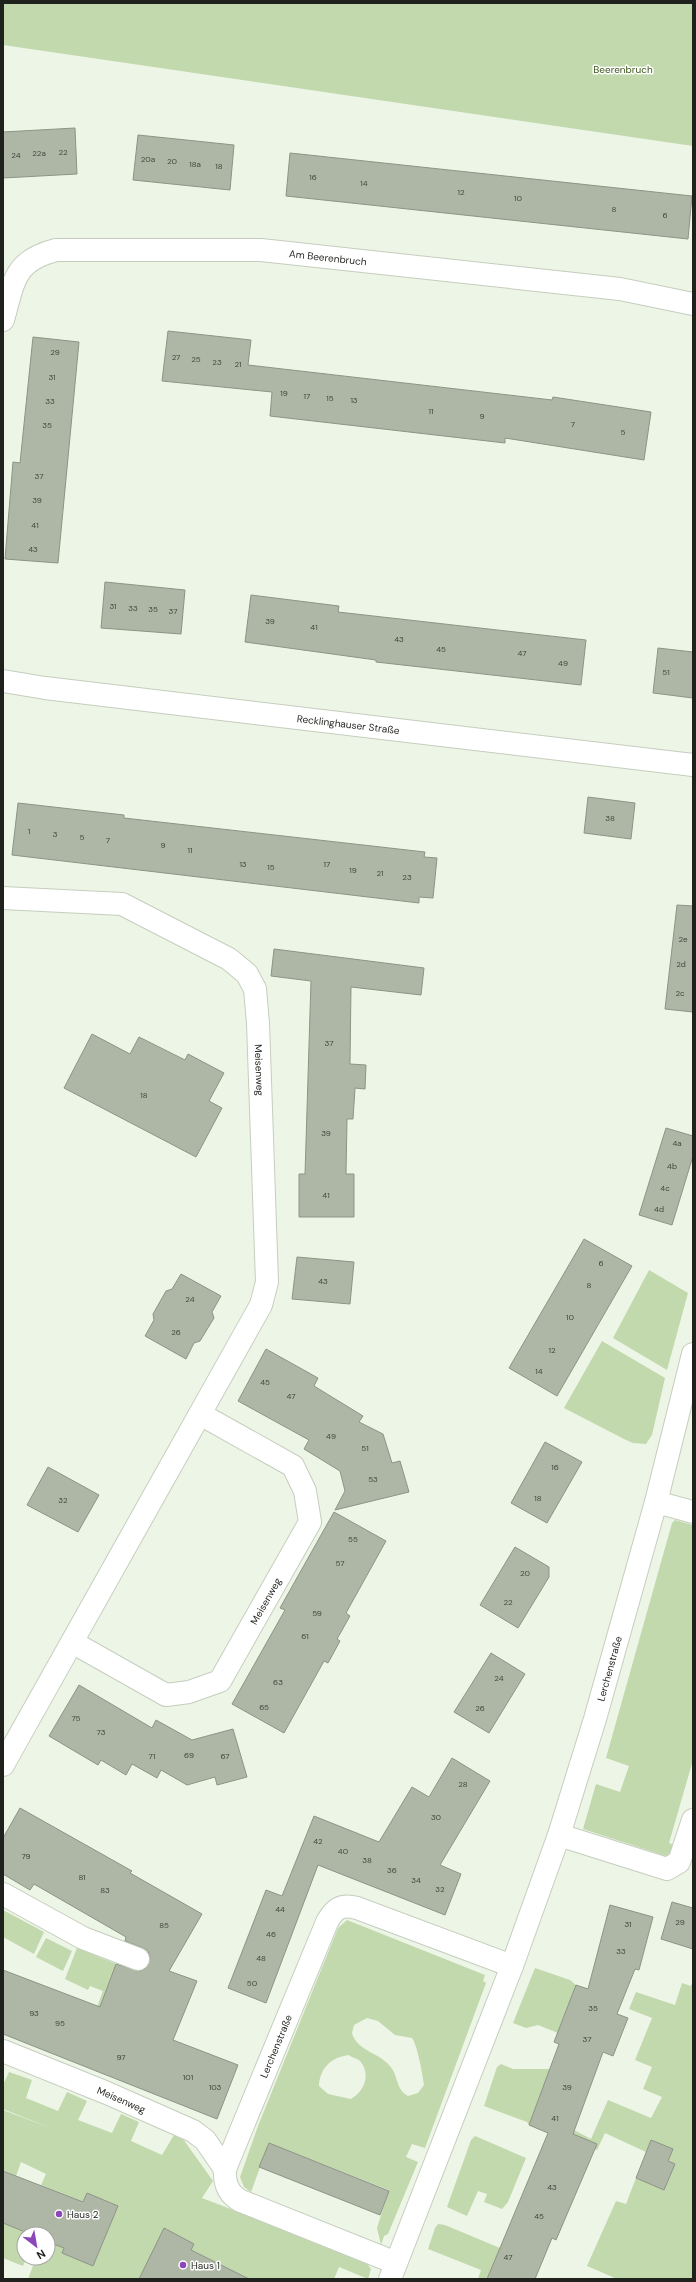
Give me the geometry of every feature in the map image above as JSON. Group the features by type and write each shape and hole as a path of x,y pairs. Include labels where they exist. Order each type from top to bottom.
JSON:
{"street":[{"name":"Am Beerenbruch","path":"3,320 15,281 21,269 30,259 56,250 261,250 620,289 693,304"},
{"name":"Recklinghauser Straße","path":"3,681 52,689 693,765"},
{"name":"Meisenweg","path":"3,898 122,904 229,959 247,974 255,990 267,1282 261,1304 3,1765"},
{"name":"Lerchenstraße","path":"512,1966 357,1908 341,1906 337,1908 327,1922 225,2169 224,2178 234,2197 393,2271 512,1966 558,1835 595,1719 656,1502 693,1354"},
{"name":"Meisenweg","path":"72,1642 166,1695 189,1692 220,1681 310,1522 305,1491 293,1466 200,1414"},
{"path":"656,1502 693,1512"},
{"path":"558,1835 667,1869 679,1862 693,1820"},
{"path":"3,1894 83,1938 138,1959"},
{"name":"Meisenweg","path":"3,2051 107,2093 193,2131 205,2140 225,2169"}],"green space":[{"name":"Beerenbruch","path":"3,3 693,3 693,146 3,45"},
{"path":"649,1270 688,1293 667,1370 613,1338"},
{"path":"602,1341 665,1378 652,1435 646,1444 633,1443 564,1408"},
{"path":"675,1520 693,1525 693,1760 669,1843 679,1847 666,1856 583,1829 596,1784 620,1792 629,1766 606,1758 672,1523"},
{"path":"3,1910 44,1932 34,1954 3,1937"},
{"path":"347,1920 485,1975 483,1981 486,1983 425,2148 412,2144 406,2157 418,2162 388,2234 384,2236 381,2245 377,2228 389,2190 269,2143 251,2192 244,2187 240,2177 258,2126 338,1928","holes":["367,2018 378,2021 395,2035 412,2038 418,2053 424,2085 418,2093 408,2096 404,2093 401,2090 389,2065 358,2044 352,2033 354,2025","349,2055 359,2060 363,2066 366,2077 363,2087 360,2092 351,2099 328,2094 319,2086 324,2068 337,2058"]},
{"path":"46,1938 72,1951 63,1971 36,1957"},
{"path":"77,1948 116,1964 109,1982 128,1989 85,2039 103,1991 90,1986 88,1990 65,1979"},
{"path":"535,1968 570,1980 576,1985 558,2033 538,2025 526,2028 513,2023"},
{"path":"693,1979 693,2279 617,2279 587,2266 616,2201 626,2204 636,2178 664,2190 675,2164 668,2161 673,2149 651,2140 646,2152 605,2133 597,2150 570,2141 574,2130 591,2139 608,2100 651,2118 662,2097 643,2089 652,2067 635,2060 652,2018 629,2009 636,1992 675,2005 682,1983 691,1986"},
{"path":"501,2064 513,2069 551,2069 529,2125 527,2122 484,2106 497,2067"},
{"path":"9,2072 32,2080 26,2098 58,2111 67,2092 87,2101 78,2120 112,2133 121,2114 139,2122 131,2141 162,2155 174,2135 183,2139 213,2181 202,2198 365,2261 371,2269 368,2279 339,2267 334,2279 249,2279 191,2250 194,2244 164,2229 139,2279 28,2279 33,2266 56,2266 56,2244 64,2248 62,2253 93,2266 118,2206 87,2193 83,2202 41,2185 46,2174 21,2162 16,2176 3,2170 3,2110 53,2129 3,2109 3,2085"},
{"path":"475,2136 526,2158 508,2202 502,2209 484,2202 487,2194 478,2191 467,2216 447,2207 471,2140"},
{"path":"3,2223 16,2228 16,2263 3,2258"},
{"path":"438,2224 445,2225 500,2248 487,2279 478,2279 481,2270 428,2249 435,2228"}],"building":[{"path":"75,128 77,174 3,178 3,132"},
{"path":"138,135 234,145 230,190 133,180"},
{"path":"290,153 692,196 688,239 286,196"},
{"path":"168,331 251,340 248,365 552,400 553,397 651,412 644,460 505,438 505,443 270,416 272,392 162,381"},
{"path":"33,337 79,342 58,563 5,559 13,462 20,463"},
{"path":"105,582 185,590 181,634 101,628"},
{"path":"251,595 339,606 338,612 586,640 581,685 376,662 376,660 245,642"},
{"path":"658,648 693,652 693,698 653,693"},
{"path":"588,797 635,803 631,839 584,833"},
{"path":"18,803 124,815 124,818 425,852 424,857 437,858 433,898 419,897 419,903 12,855"},
{"path":"677,905 693,906 693,1012 665,1009"},
{"path":"274,949 424,968 421,995 351,987 350,1064 366,1065 365,1089 355,1088 353,1119 347,1119 346,1174 354,1174 354,1217 299,1217 299,1174 305,1174 311,981 271,976"},
{"path":"92,1034 130,1054 139,1037 185,1060 188,1054 224,1073 209,1101 222,1108 196,1157 64,1088"},
{"path":"666,1128 693,1136 693,1156 672,1225 639,1215"},
{"path":"584,1239 632,1266 557,1396 509,1368"},
{"path":"297,1257 354,1262 350,1304 292,1299"},
{"path":"181,1274 221,1296 212,1312 214,1318 200,1341 194,1343 186,1359 145,1336 154,1320 153,1314 166,1291 172,1289"},
{"path":"266,1349 318,1378 314,1386 363,1416 359,1422 383,1434 392,1463 400,1461 409,1492 335,1510 345,1491 340,1471 304,1449 309,1440 238,1401"},
{"path":"545,1442 582,1462 547,1523 511,1503"},
{"path":"48,1467 99,1495 78,1532 27,1505"},
{"path":"334,1512 386,1541 346,1613 350,1616 337,1639 340,1641 328,1663 324,1661 284,1733 232,1704 285,1610 280,1608"},
{"path":"515,1547 549,1567 549,1577 518,1628 480,1605"},
{"path":"491,1653 525,1674 489,1733 454,1712"},
{"path":"79,1685 152,1728 156,1720 192,1740 233,1729 247,1777 217,1785 215,1777 187,1785 161,1770 157,1778 132,1764 126,1775 101,1760 98,1765 49,1736"},
{"path":"452,1758 490,1781 440,1865 461,1874 445,1915 318,1865 266,2003 228,1988 266,1890 282,1896 314,1816 379,1842 412,1787 429,1797"},
{"path":"20,1808 132,1871 130,1873 202,1914 169,1971 197,1981 173,2040 238,2065 217,2119 3,2034 3,1970 100,2007 116,1964 140,1971 146,1968 150,1957 148,1951 125,1941 126,1937 34,1884 30,1890 3,1874 3,1838"},
{"path":"672,1902 693,1908 693,1949 661,1939"},
{"path":"610,1905 653,1917 639,1970 635,1969 617,2014 628,2018 613,2056 603,2052 573,2134 597,2144 556,2240 552,2238 535,2279 487,2279 548,2133 529,2125 559,2044 554,2042 576,1985 588,1989"},
{"path":"651,2140 673,2149 668,2161 675,2164 664,2190 636,2178"},
{"path":"269,2143 389,2191 380,2215 259,2167"},
{"name":"Haus 2","path":"3,2171 83,2202 87,2193 118,2206 93,2266 62,2253 64,2248 56,2245 56,2226 16,2226 16,2228 3,2223"},
{"name":"Haus 1","path":"164,2228 194,2244 191,2250 249,2279 139,2279"}],"place":[{"name":"Haus 2","path":"59,2214"},
{"name":"Haus 1","path":"183,2265"}]}
